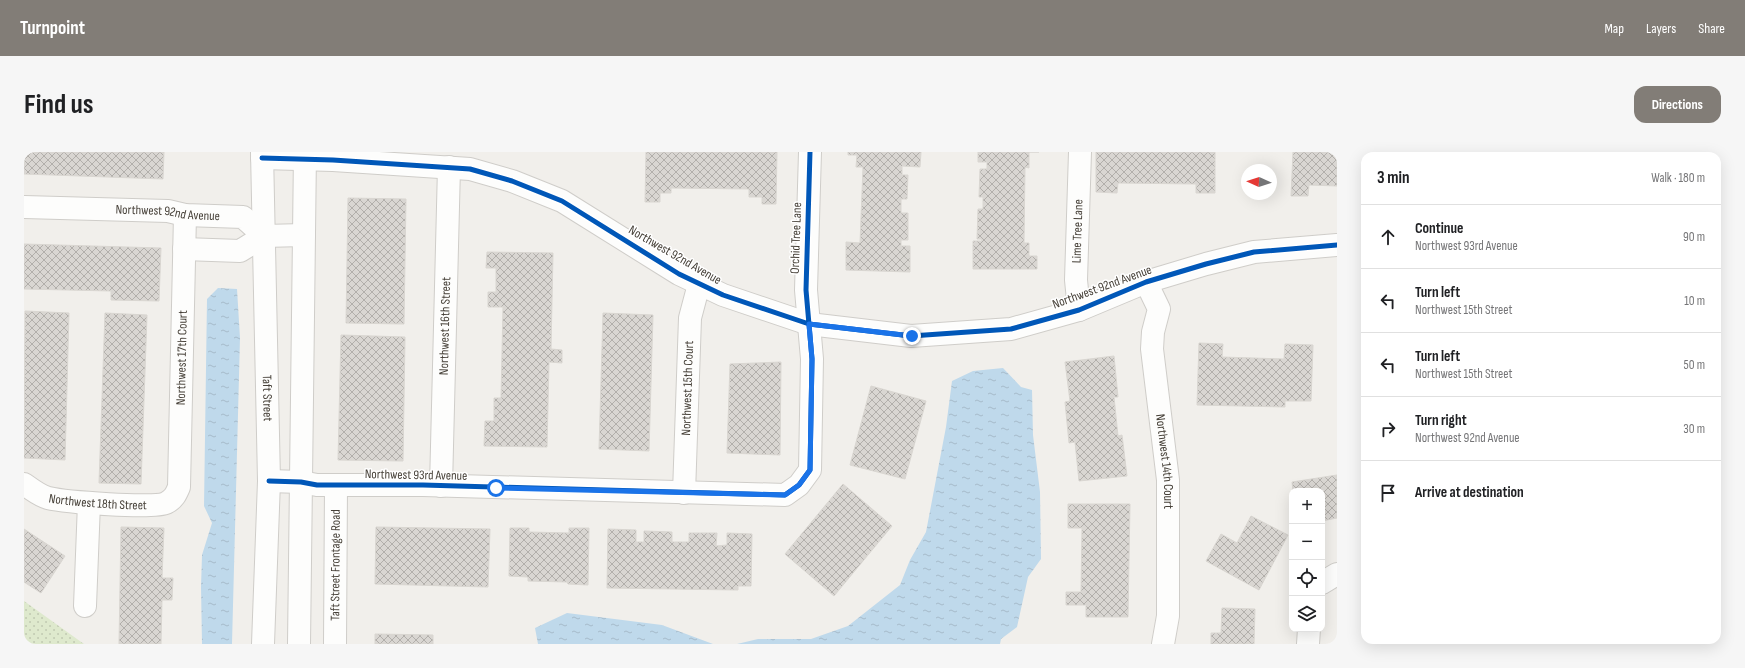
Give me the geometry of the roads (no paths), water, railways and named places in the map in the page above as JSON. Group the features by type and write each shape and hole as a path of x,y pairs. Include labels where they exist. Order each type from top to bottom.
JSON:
{"street":[{"name":"Orchid Tree Lane","path":"799,485 810,470 812,359 806,290 810,152"},
{"name":"Lime Tree Lane","path":"1079,310 1076,280 1080,152"},
{"name":"Northwest 92nd Avenue","path":"262,155 306,155 464,163 562,200 699,284 723,295 809,324 912,336 1011,329 1079,310 1146,282 1206,264 1254,252 1337,245"},
{"name":"Taft Street","path":"262,155 269,481 262,644"},
{"path":"299,644 300,482 306,155"},
{"name":"Northwest 16th Street","path":"440,486 464,163"},
{"name":"Northwest 92nd Avenue","path":"24,207 168,211 185,215 243,217 264,236"},
{"name":"Northwest 17th Court","path":"174,498 179,487 185,215"},
{"path":"184,249 240,251 264,236 304,235"},
{"name":"Northwest 14th Court","path":"1146,282 1158,309 1153,332 1152,349 1168,480 1168,616 1163,644"},
{"name":"Northwest 15th Court","path":"684,493 690,318 699,284"},
{"name":"Northwest 93rd Avenue","path":"269,481 300,482 316,485 336,486 440,486 785,495 799,485"},
{"name":"Northwest 18th Street","path":"24,484 46,498 89,503 152,505 165,504 174,498"},
{"name":"Taft Street Frontage Road","path":"335,644 336,486"},
{"path":"85,606 89,503"},
{"path":"1325,582 1337,574"},
{"path":"1308,644 1309,632"}],"water":[{"path":"218,288 237,289 240,338 232,644 202,644 202,555 212,523 204,506 207,299"},
{"path":"1003,368 1021,387 1032,390 1033,435 1040,492 1041,559 1028,577 1017,627 1001,639 1000,644 737,644 758,639 811,639 848,626 900,585 910,560 926,532 946,427 952,381 973,371"},
{"path":"567,613 662,625 713,644 538,644 535,628"}]}
